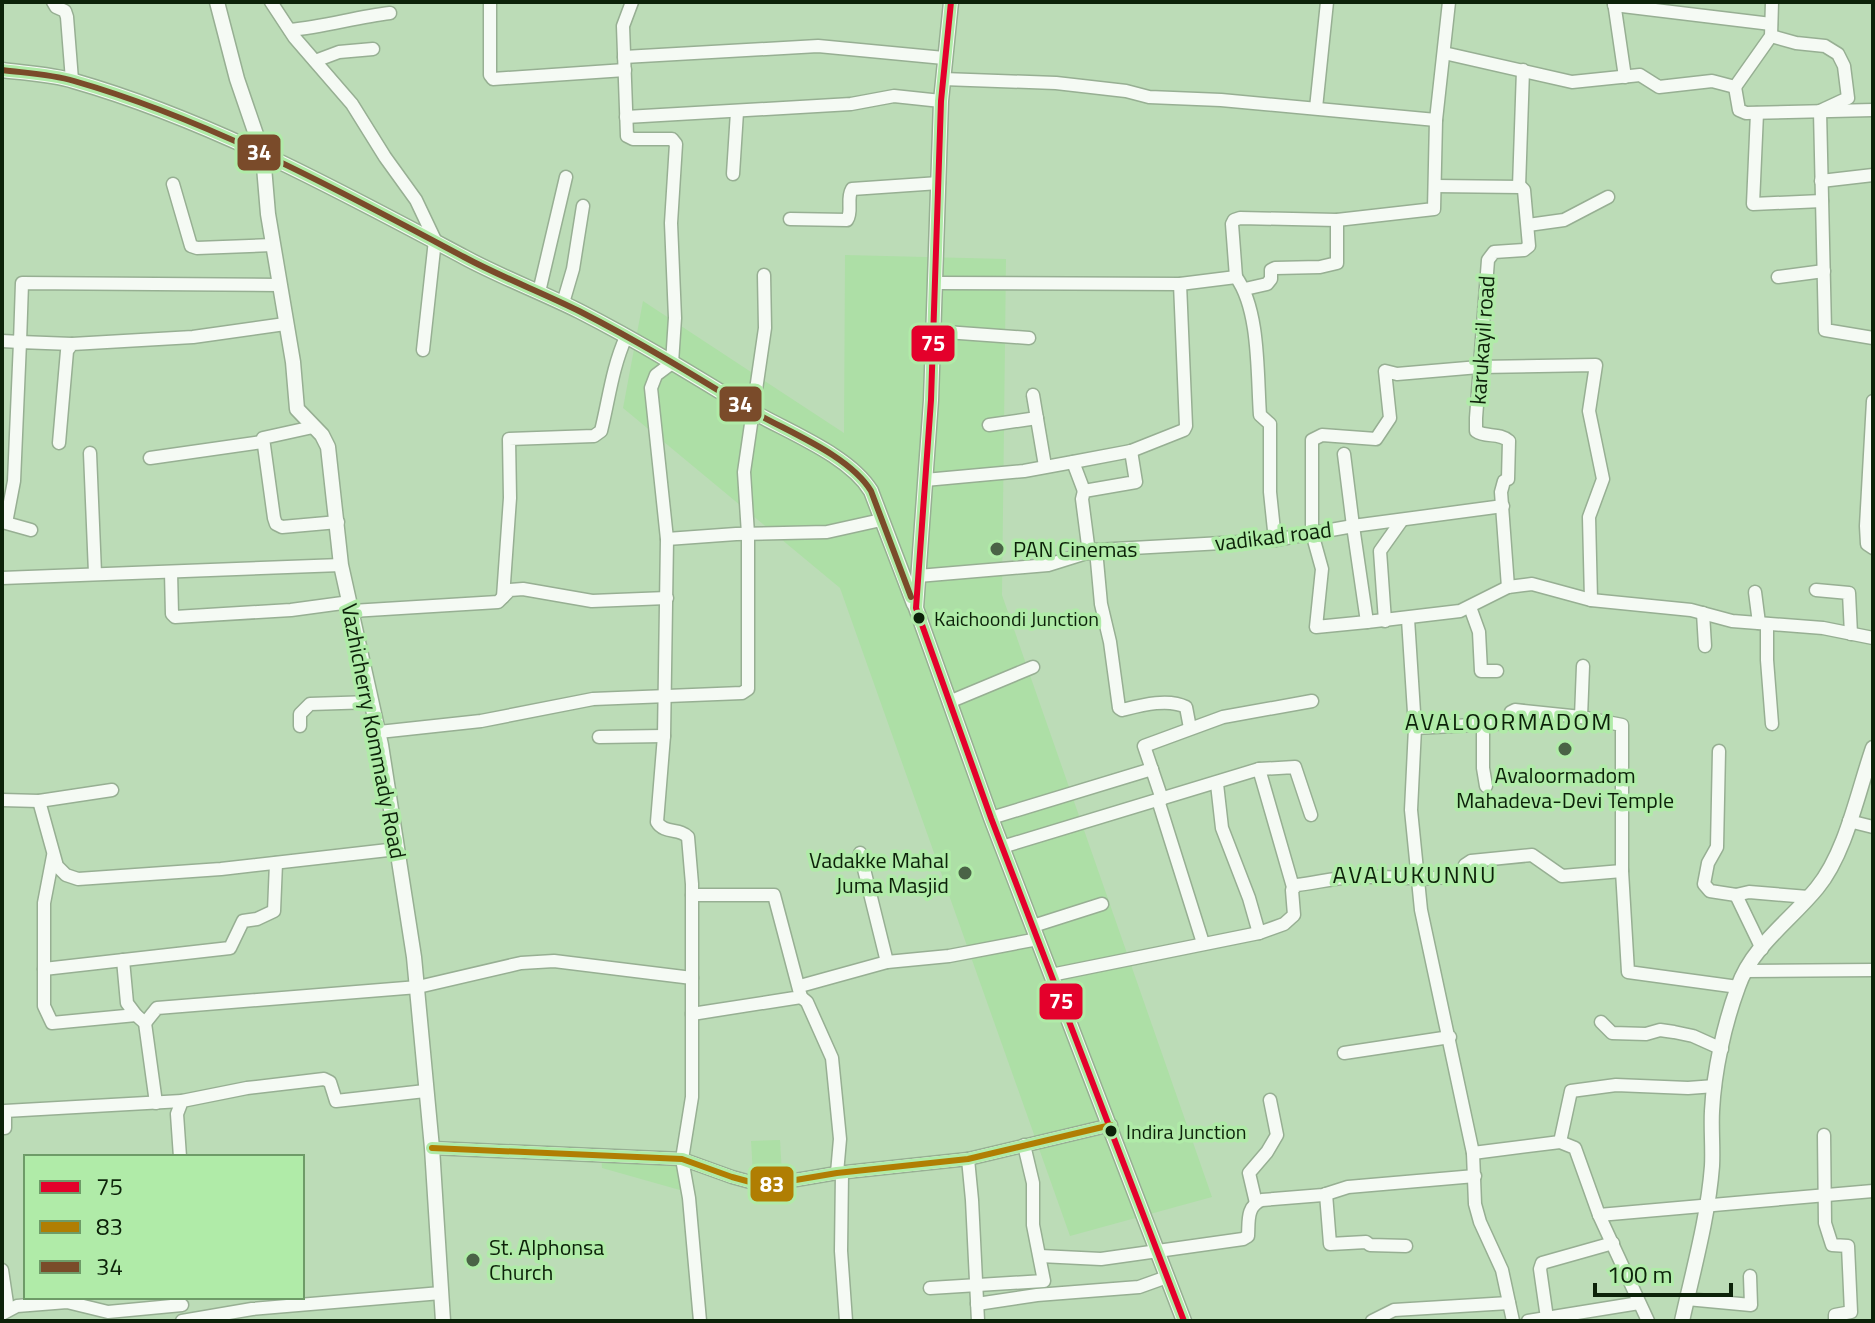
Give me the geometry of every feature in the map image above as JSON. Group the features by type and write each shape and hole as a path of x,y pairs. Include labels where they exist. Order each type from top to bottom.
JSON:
{"main road":[{"name":"Vazhicherry Kommady Road","path":"217,2 237,79 263,155 272,245 293,362 297,409 322,435 328,447 341,565 379,732 418,987 443,1321"},
{"path":"916,608 931,400 941,101 951,2"},
{"path":"2,70 72,80 186,122 339,189 465,258 563,303 626,337 822,451 862,478 871,491 916,608 991,818 1184,1321"},
{"path":"1682,1321 1712,1167 1715,1086 1738,987 1745,971 1762,949 1831,867 1873,748"}],"street":[{"path":"53,2 65,11 67,17 72,80"},
{"path":"271,2 290,30 352,104 416,200 435,240 423,350"},
{"path":"490,2 490,75 493,79 624,63 818,46 944,58"},
{"path":"632,2 623,26 629,138 672,139 676,144 671,223 675,318 672,363 656,375 651,388 667,539 664,736 657,822 662,829 685,833 688,837 692,895 692,1097 682,1159 689,1198 700,1321"},
{"path":"1316,108 1327,2"},
{"path":"1275,540 1269,479 1270,424 1260,415 1255,338 1245,289 1236,277 1234,220 1271,217 1337,220 1434,209 1436,120 1449,2"},
{"path":"1735,87 1771,30 1772,2"},
{"path":"1625,77 1614,3 1771,30 1796,43 1825,46 1838,54 1844,66 1848,98 1820,111"},
{"path":"290,30 322,27 390,13"},
{"path":"315,61 339,52 373,49"},
{"path":"1444,53 1572,82 1640,75 1659,87 1712,81 1735,87"},
{"path":"1519,187 1523,70"},
{"path":"943,79 1043,82 1126,91 1149,97 1186,97 1436,120"},
{"path":"1735,87 1739,110 1746,113 1873,110"},
{"path":"626,117 851,104 894,96 941,101"},
{"path":"1820,111 1825,330 1873,338"},
{"path":"733,174 737,112"},
{"path":"1757,113 1753,204 1822,201"},
{"path":"1821,181 1873,175"},
{"path":"539,292 566,177"},
{"path":"790,219 847,220 852,189 939,183"},
{"path":"173,184 191,246 272,245"},
{"path":"1435,186 1519,187 1524,190 1528,225 1564,220 1608,197"},
{"path":"563,303 573,269 583,206"},
{"path":"1245,289 1267,284 1271,279 1271,270 1275,268 1311,268 1337,263 1337,220"},
{"name":"karukayil road","path":"1508,587 1501,492 1504,481 1508,479 1509,441 1476,431 1479,367 1488,260 1494,252 1527,249 1530,243 1528,225"},
{"path":"1778,277 1824,271"},
{"path":"379,732 481,721 593,699 742,693 748,689 748,534 744,472 765,328 764,275"},
{"path":"936,283 1180,284 1236,277"},
{"path":"31,530 6,523 14,481 22,283 279,285"},
{"path":"925,480 1024,471 1131,451 1177,434 1186,426 1180,284"},
{"path":"2,341 72,344 193,337 285,324"},
{"path":"932,331 1029,338"},
{"path":"503,597 510,498 509,439 594,436 601,431 609,403 614,363 626,337"},
{"path":"59,443 67,351 72,344"},
{"path":"1591,600 1589,517 1603,479 1589,411 1596,365 1479,367 1397,374 1385,371 1390,418 1376,439 1322,435 1312,440 1312,533 1322,569 1316,627 1408,619 1470,607 1508,587 1532,584 1591,600 1691,610 1732,621 1823,628 1873,638"},
{"path":"1033,395 1045,466"},
{"path":"1873,401 1866,526 1867,544 1873,548"},
{"path":"989,425 1037,418"},
{"path":"313,427 267,435 262,442 274,518 278,526 338,522"},
{"path":"150,458 262,442"},
{"path":"1084,491 1136,482 1131,451"},
{"path":"90,453 95,573"},
{"path":"1344,454 1353,526 1503,506"},
{"path":"1073,462 1084,491 1082,499 1112,653 1119,708 1181,704 1186,707 1190,728"},
{"path":"667,539 827,532 881,520"},
{"path":"1385,621 1380,551 1402,520"},
{"name":"vadikad road","path":"918,576 1048,565 1092,552 1275,540 1353,526 1367,622"},
{"path":"2,578 341,565"},
{"path":"171,572 172,614 175,617 351,606 455,606 498,602 510,590 523,589 592,601 667,598"},
{"path":"1816,590 1849,593 1851,634"},
{"path":"1755,592 1763,624 1772,724"},
{"path":"1470,607 1479,632 1481,671 1497,671"},
{"path":"1703,613 1705,646"},
{"path":"1408,619 1415,728 1411,810 1416,877 1473,1153 1478,1213 1502,1270 1513,1321"},
{"path":"1581,717 1583,666"},
{"path":"949,702 1033,667"},
{"path":"1203,943 1144,746 1232,715 1312,701"},
{"path":"300,726 302,709 310,704 372,702"},
{"path":"1415,728 1511,723 1511,712 1515,710 1622,725 1622,871 1628,972 1738,987"},
{"path":"1483,726 1486,786"},
{"path":"599,737 664,736"},
{"path":"1719,751 1717,847 1708,863 1704,884 1710,891 1736,895 1749,892 1808,897"},
{"path":"1002,847 1259,769 1295,767 1311,815"},
{"path":"991,818 1152,769"},
{"path":"1051,975 1259,933 1291,919 1294,913 1293,887 1259,769"},
{"path":"1217,784 1223,832 1259,933"},
{"path":"2,800 39,801 112,790"},
{"path":"39,801 57,866 66,875 78,879 276,863 397,849"},
{"path":"1849,821 1873,827"},
{"path":"860,853 887,962"},
{"path":"1293,887 1353,877 1439,880 1460,875 1471,861 1532,855 1562,876 1622,871"},
{"path":"53,856 44,903 44,1006 52,1023 140,1019 157,1008 418,987 521,963 554,961 692,978"},
{"path":"44,969 230,948 243,921 274,911 276,863"},
{"path":"692,895 774,895 801,992 832,1058 840,1139 841,1251 846,1321"},
{"path":"1736,895 1762,949"},
{"path":"692,1014 801,992 887,962 949,956 1035,932 1102,904"},
{"path":"123,960 127,1003 140,1019 156,1103"},
{"path":"1745,971 1873,970"},
{"path":"1601,1022 1612,1033 1674,1032 1693,1036 1722,1049"},
{"path":"1344,1053 1450,1037"},
{"path":"2,1128 5,1128 5,1111 182,1101 247,1088 324,1079 330,1082 336,1101 425,1091"},
{"path":"1560,1142 1571,1091 1616,1085 1715,1086"},
{"path":"1256,1203 1249,1173 1277,1135 1270,1100"},
{"path":"180,1155 177,1114 182,1101"},
{"path":"432,1148 682,1159 754,1183 772,1184 968,1159 1111,1125"},
{"path":"1824,1135 1825,1223 1832,1245 1848,1246 1851,1312 1835,1315 1835,1321"},
{"path":"1473,1153 1560,1142 1575,1148 1599,1215 1648,1321"},
{"path":"930,1288 1044,1281 1033,1225 1033,1183 1024,1145"},
{"path":"968,1159 978,1321"},
{"path":"1040,1256 1101,1259 1246,1238 1250,1209 1256,1203 1326,1194 1348,1187 1475,1176"},
{"path":"1599,1215 1873,1191"},
{"path":"1326,1194 1330,1244 1366,1242 1370,1245 1406,1246"},
{"path":"1547,1318 1540,1269 1542,1263 1613,1243"},
{"path":"2,1270 5,1312 17,1306 67,1302 108,1312 182,1301 182,1321 252,1309 441,1293"},
{"path":"1687,1299 1751,1305 1750,1276"},
{"path":"977,1304 1037,1295 1139,1287 1167,1277"},
{"path":"1372,1321 1394,1310 1509,1303"},
{"path":"1528,1321 1639,1303"},
{"path":"309,1306 313,1321"}],"shaded area":[{"path":"845,255 1006,259 1002,595 1212,1197 1070,1236 840,588 623,408 643,301 844,433"},
{"path":"780,1140 782,1174 753,1174 751,1141"},
{"path":"601,1155 681,1157 687,1192 602,1168"}],"transit line":[{"name":"75","path":"951,2 941,101 931,400 916,608 991,818 1184,1321"},
{"name":"34","path":"2,70 47,75 125,97 274,159 478,264 601,322 752,411 817,445 848,466 871,491 911,597"},
{"name":"83","path":"432,1148 682,1159 732,1177 772,1184 837,1173 968,1159 1111,1125"}],"place":[{"name":"PAN Cinemas","path":"997,549"},
{"name":"Kaichoondi Junction","path":"919,618"},
{"name":"Avaloormadom Mahadeva-Devi Temple","path":"1565,749"},
{"name":"Vadakke Mahal Juma Masjid","path":"965,873"},
{"name":"Indira Junction","path":"1111,1131"},
{"name":"St. Alphonsa Church","path":"473,1260"}],"district":[{"name":"AVALOORMADOM","path":"1509,721"},
{"name":"AVALUKUNNU","path":"1415,874"}]}
